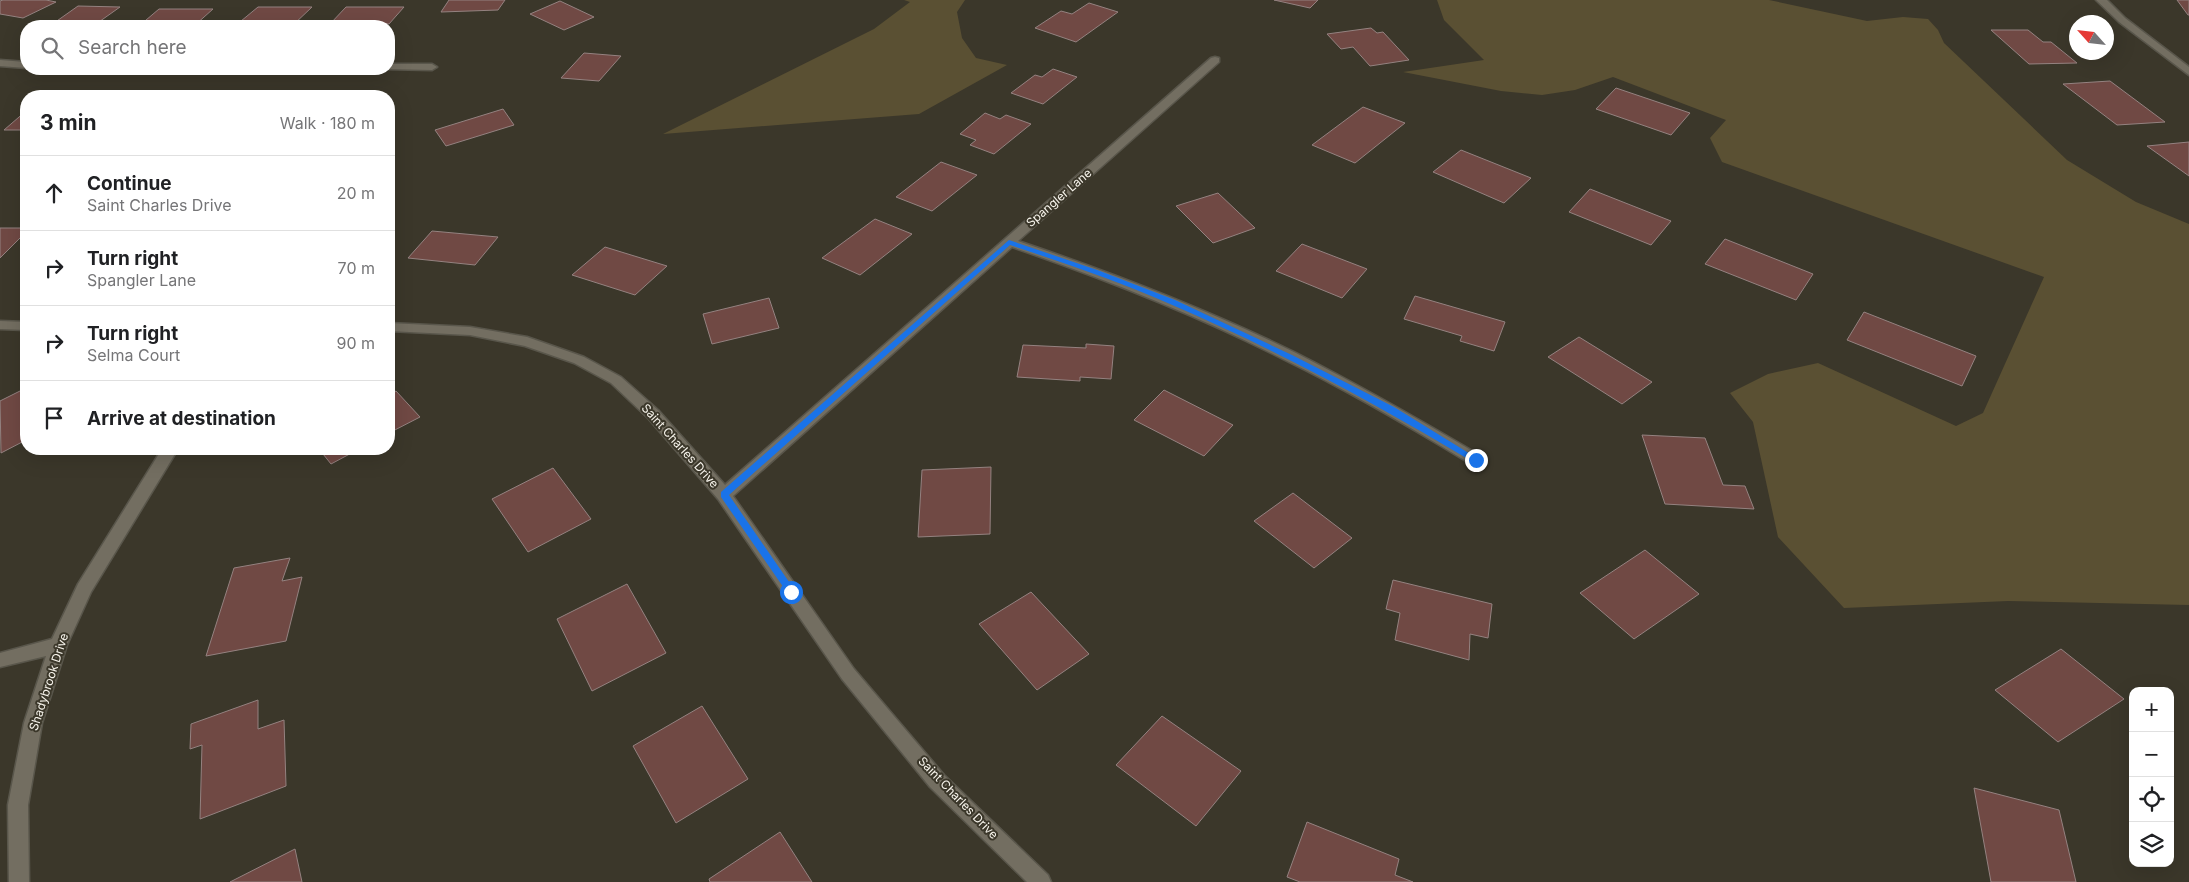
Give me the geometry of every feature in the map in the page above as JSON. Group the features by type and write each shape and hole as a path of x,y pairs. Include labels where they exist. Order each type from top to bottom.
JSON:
{"street":[{"path":"2101,0 2122,20 2189,72"},
{"name":"Spangler Lane","path":"724,495 1215,60"},
{"path":"0,63 20,65"},
{"path":"395,67 432,67"},
{"path":"1009,242 1097,272 1172,302 1281,352 1391,409 1476,460"},
{"path":"0,326 20,326"},
{"name":"Saint Charles Drive","path":"395,327 470,331 527,342 579,360 616,380 654,414 724,495 848,674 937,780 1041,882"},
{"name":"Shadybrook Drive","path":"18,882 18,805 34,724 58,645 84,589 166,455"},
{"path":"0,660 58,645"}],"shaded area":[{"path":"904,0 965,0 957,12 962,38 976,58 1007,65 919,114 663,134 874,29 910,2"},
{"path":"1437,0 1769,0 1867,21 1903,17 1928,19 1938,30 1944,43 2067,160 2136,202 2189,224 2189,605 2008,601 1844,608 1778,537 1753,422 1730,393 1768,374 1818,363 1956,426 1983,413 2044,277 1722,162 1710,138 1726,120 1613,77 1575,90 1542,95 1501,91 1403,72 1484,60 1444,20"}],"building":[{"path":"46,0 56,2 23,18 0,14 0,1"},
{"path":"449,0 505,0 498,10 441,12"},
{"path":"1274,0 1318,0 1310,8"},
{"path":"2177,0 2189,0 2189,15 2188,15"},
{"path":"560,1 594,17 564,30 530,14"},
{"path":"1089,3 1118,12 1076,42 1035,28 1061,11 1072,14"},
{"path":"78,6 120,7 102,20 58,20"},
{"path":"258,7 312,7 298,20 242,20"},
{"path":"346,7 404,7 393,20 334,20"},
{"path":"159,9 213,9 201,20 146,20"},
{"path":"1371,28 1377,33 1383,32 1409,60 1370,66 1353,47 1341,49 1327,34"},
{"path":"1991,30 2028,30 2043,42 2051,42 2069,57 2069,60 2073,60 2077,63 2029,64"},
{"path":"584,53 621,56 599,81 561,78"},
{"path":"1053,69 1077,77 1043,104 1011,93 1035,75 1042,77"},
{"path":"2110,81 2165,122 2117,125 2063,84"},
{"path":"1616,88 1690,113 1671,135 1596,109"},
{"path":"1363,107 1405,123 1355,163 1312,145"},
{"path":"503,109 514,125 446,146 435,130"},
{"path":"985,113 1000,119 1006,115 1031,124 994,154 970,145 976,140 960,134"},
{"path":"20,116 20,130 4,130"},
{"path":"2189,142 2189,176 2147,146"},
{"path":"1461,150 1531,178 1504,203 1433,172"},
{"path":"941,162 977,175 932,211 896,197"},
{"path":"1590,189 1671,221 1651,245 1569,212"},
{"path":"1218,193 1255,228 1213,243 1176,206"},
{"path":"875,219 912,234 860,275 822,258"},
{"path":"0,228 20,228 20,238 0,258"},
{"path":"432,231 498,237 475,265 408,258"},
{"path":"1725,239 1813,274 1796,300 1705,264"},
{"path":"1302,244 1367,269 1342,298 1276,271"},
{"path":"605,247 667,266 635,295 572,275"},
{"path":"1415,296 1505,322 1494,351 1460,341 1462,336 1404,319"},
{"path":"769,298 779,328 712,344 703,314"},
{"path":"1864,312 1976,356 1962,386 1847,340"},
{"path":"1579,337 1652,382 1622,404 1548,357"},
{"path":"1086,344 1114,346 1111,379 1080,377 1080,381 1017,377 1023,345 1086,348"},
{"path":"1164,390 1233,425 1204,456 1134,420"},
{"path":"20,391 20,443 1,453 0,401"},
{"path":"395,392 420,417 395,430"},
{"path":"1642,435 1705,438 1723,485 1745,486 1754,509 1665,504"},
{"path":"324,455 348,455 331,464"},
{"path":"991,467 990,534 918,537 922,470"},
{"path":"553,468 591,519 528,552 492,499"},
{"path":"1293,493 1352,538 1314,568 1254,521"},
{"path":"1645,550 1699,594 1634,639 1580,593"},
{"path":"290,558 282,581 302,577 286,641 206,656 234,568"},
{"path":"1393,580 1492,604 1488,638 1470,634 1469,660 1395,640 1400,613 1386,609"},
{"path":"627,584 666,653 592,691 557,619"},
{"path":"1031,592 1089,654 1037,690 979,624"},
{"path":"2061,649 2124,699 2058,742 1995,690"},
{"path":"258,700 258,729 284,720 286,786 200,819 202,745 190,749 191,724"},
{"path":"702,706 748,779 676,823 633,746"},
{"path":"1162,716 1241,771 1196,826 1116,765"},
{"path":"1974,788 2059,810 2076,882 1991,882"},
{"path":"1307,822 1399,859 1395,875 1413,882 1300,882 1287,877"},
{"path":"780,832 812,882 710,882 709,879"},
{"path":"295,849 302,882 230,882"}],"route":[{"path":"791,592 724,495 1009,242 1097,272 1172,302 1290,356 1391,409 1476,460"}]}
